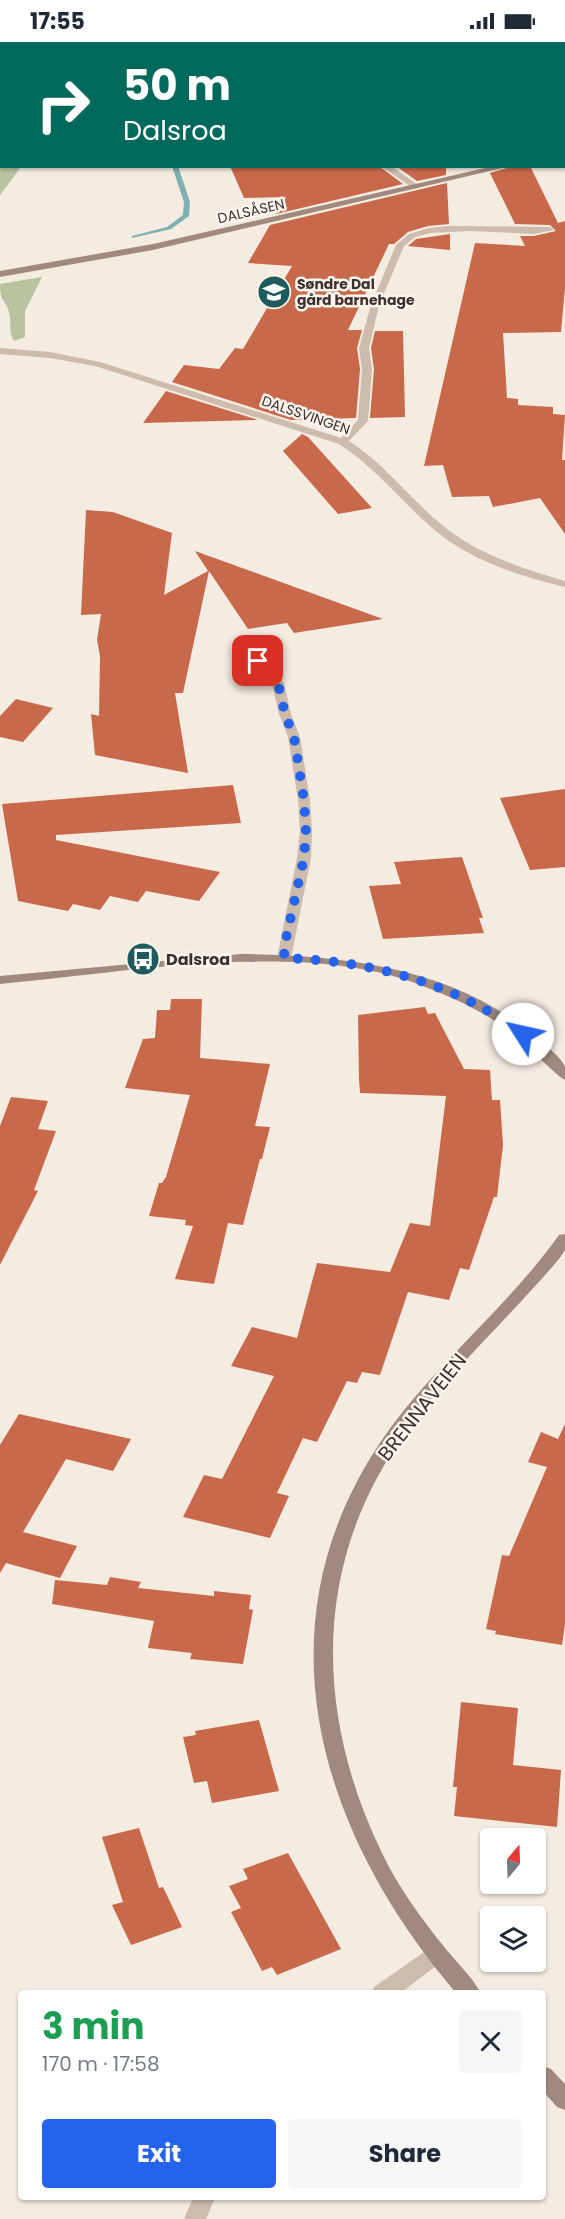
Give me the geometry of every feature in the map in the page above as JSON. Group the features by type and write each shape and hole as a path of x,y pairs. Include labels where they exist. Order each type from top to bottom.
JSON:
{"street":[{"path":"388,168 417,187"},
{"name":"DALSÅSEN","path":"0,274 153,247 498,168"},
{"path":"343,442 363,421 367,369 364,348 375,305 400,245 405,239 422,233 450,229 550,230"},
{"name":"DALSSVINGEN","path":"0,351 50,355 97,364 343,442 369,458 437,528 458,542 499,562 565,584"},
{"path":"258,661 278,683 285,714 294,737 304,800 306,832 304,858 285,943 284,958"},
{"path":"0,980 150,966 284,958 374,967 442,987 504,1020 537,1046 565,1076"},
{"name":"BRENNAVEIEN","path":"468,1990 406,1913 374,1858 347,1792 330,1723 326,1690 324,1652 329,1587 334,1557 354,1504 368,1477 400,1427 544,1266 565,1239"},
{"path":"388,1990 437,1954"},
{"path":"546,2079 565,2100"},
{"path":"195,2219 203,2200"}],"green space":[{"path":"0,168 20,168 0,195"},
{"path":"42,277 25,311 25,337 14,341 9,312 2,298 0,284"}],"building":[{"path":"231,168 382,168 403,184 276,214 286,197 244,198"},
{"path":"399,168 446,168 446,175 417,181"},
{"path":"506,168 531,168 558,223 565,221 565,288 561,332 503,333 507,398 518,399 518,405 553,407 553,414 565,415 562,460 565,460 565,534 540,498 493,507 489,496 452,497 443,465 424,466 475,243 525,246 520,236 534,236 556,231 550,225 515,224 490,173"},
{"path":"447,183 449,224 428,226 408,232 394,244 389,244 348,330 362,330 357,348 360,369 356,418 291,420 172,382 184,365 219,369 235,348 243,349 292,266 248,263 270,225"},
{"path":"450,234 450,250 408,246 416,239"},
{"path":"375,331 403,331 405,417 370,418 374,369 371,348"},
{"path":"166,391 258,420 143,423"},
{"path":"302,434 308,437 372,508 338,514 283,451"},
{"path":"86,510 113,512 172,533 164,595 208,571 195,551 383,619 294,633 287,623 248,629 209,571 183,693 175,693 188,773 95,755 91,714 99,716 100,656 97,640 101,614 81,615"},
{"path":"16,699 53,708 23,742 0,737 0,716"},
{"path":"233,785 241,823 56,835 56,840 220,872 199,901 146,891 138,902 110,896 100,910 73,904 68,911 18,901 2,804"},
{"path":"565,789 565,867 530,870 500,798"},
{"path":"462,857 483,918 479,918 484,933 383,939 369,886 401,884 394,862"},
{"path":"171,999 202,999 200,1058 270,1064 255,1126 270,1127 262,1159 260,1159 243,1225 228,1223 214,1284 175,1279 193,1226 185,1225 186,1220 149,1216 159,1183 162,1183 166,1177 190,1095 125,1088 143,1039 155,1038 157,1010 170,1010"},
{"path":"425,1007 428,1014 435,1013 464,1069 490,1070 492,1100 500,1100 503,1145 497,1197 494,1197 469,1270 460,1268 449,1300 408,1292 380,1375 362,1372 357,1383 347,1381 317,1442 303,1438 277,1493 289,1496 270,1538 183,1517 204,1475 222,1479 274,1376 231,1366 252,1327 297,1338 317,1263 390,1272 410,1223 430,1226 446,1096 360,1093 359,1079 358,1015"},
{"path":"11,1097 48,1101 38,1129 56,1131 34,1190 38,1191 0,1265 0,1126"},
{"path":"19,1414 131,1439 113,1471 66,1459 23,1532 77,1546 60,1578 6,1563 0,1573 0,1445"},
{"path":"565,1424 565,1624 562,1645 495,1634 496,1631 486,1629 502,1555 509,1556 547,1467 528,1462 541,1432 558,1439"},
{"path":"110,1577 141,1582 138,1588 214,1596 214,1591 251,1595 249,1609 253,1610 243,1664 190,1659 192,1653 148,1648 154,1621 52,1604 55,1580 107,1585"},
{"path":"461,1702 518,1708 513,1765 561,1770 557,1827 454,1816 457,1787 453,1787"},
{"path":"259,1720 279,1791 212,1803 207,1781 194,1783 183,1737 196,1735 195,1731"},
{"path":"139,1828 159,1888 163,1887 182,1927 131,1945 112,1905 123,1902 102,1837"},
{"path":"288,1853 341,1949 277,1975 272,1967 262,1971 231,1912 241,1908 229,1886 248,1879 243,1869"}],"waterway":[{"path":"134,237 169,228 186,216 187,202 176,168"}],"place":[{"name":"Søndre Dal gård barnehage","path":"274,292"},
{"name":"Dalsroa","path":"143,959"}],"route":[{"path":"258,661 278,683 285,714 294,737 304,800 306,832 304,858 285,943 284,958 374,967 419,979 462,996 504,1020 523,1034"}]}
